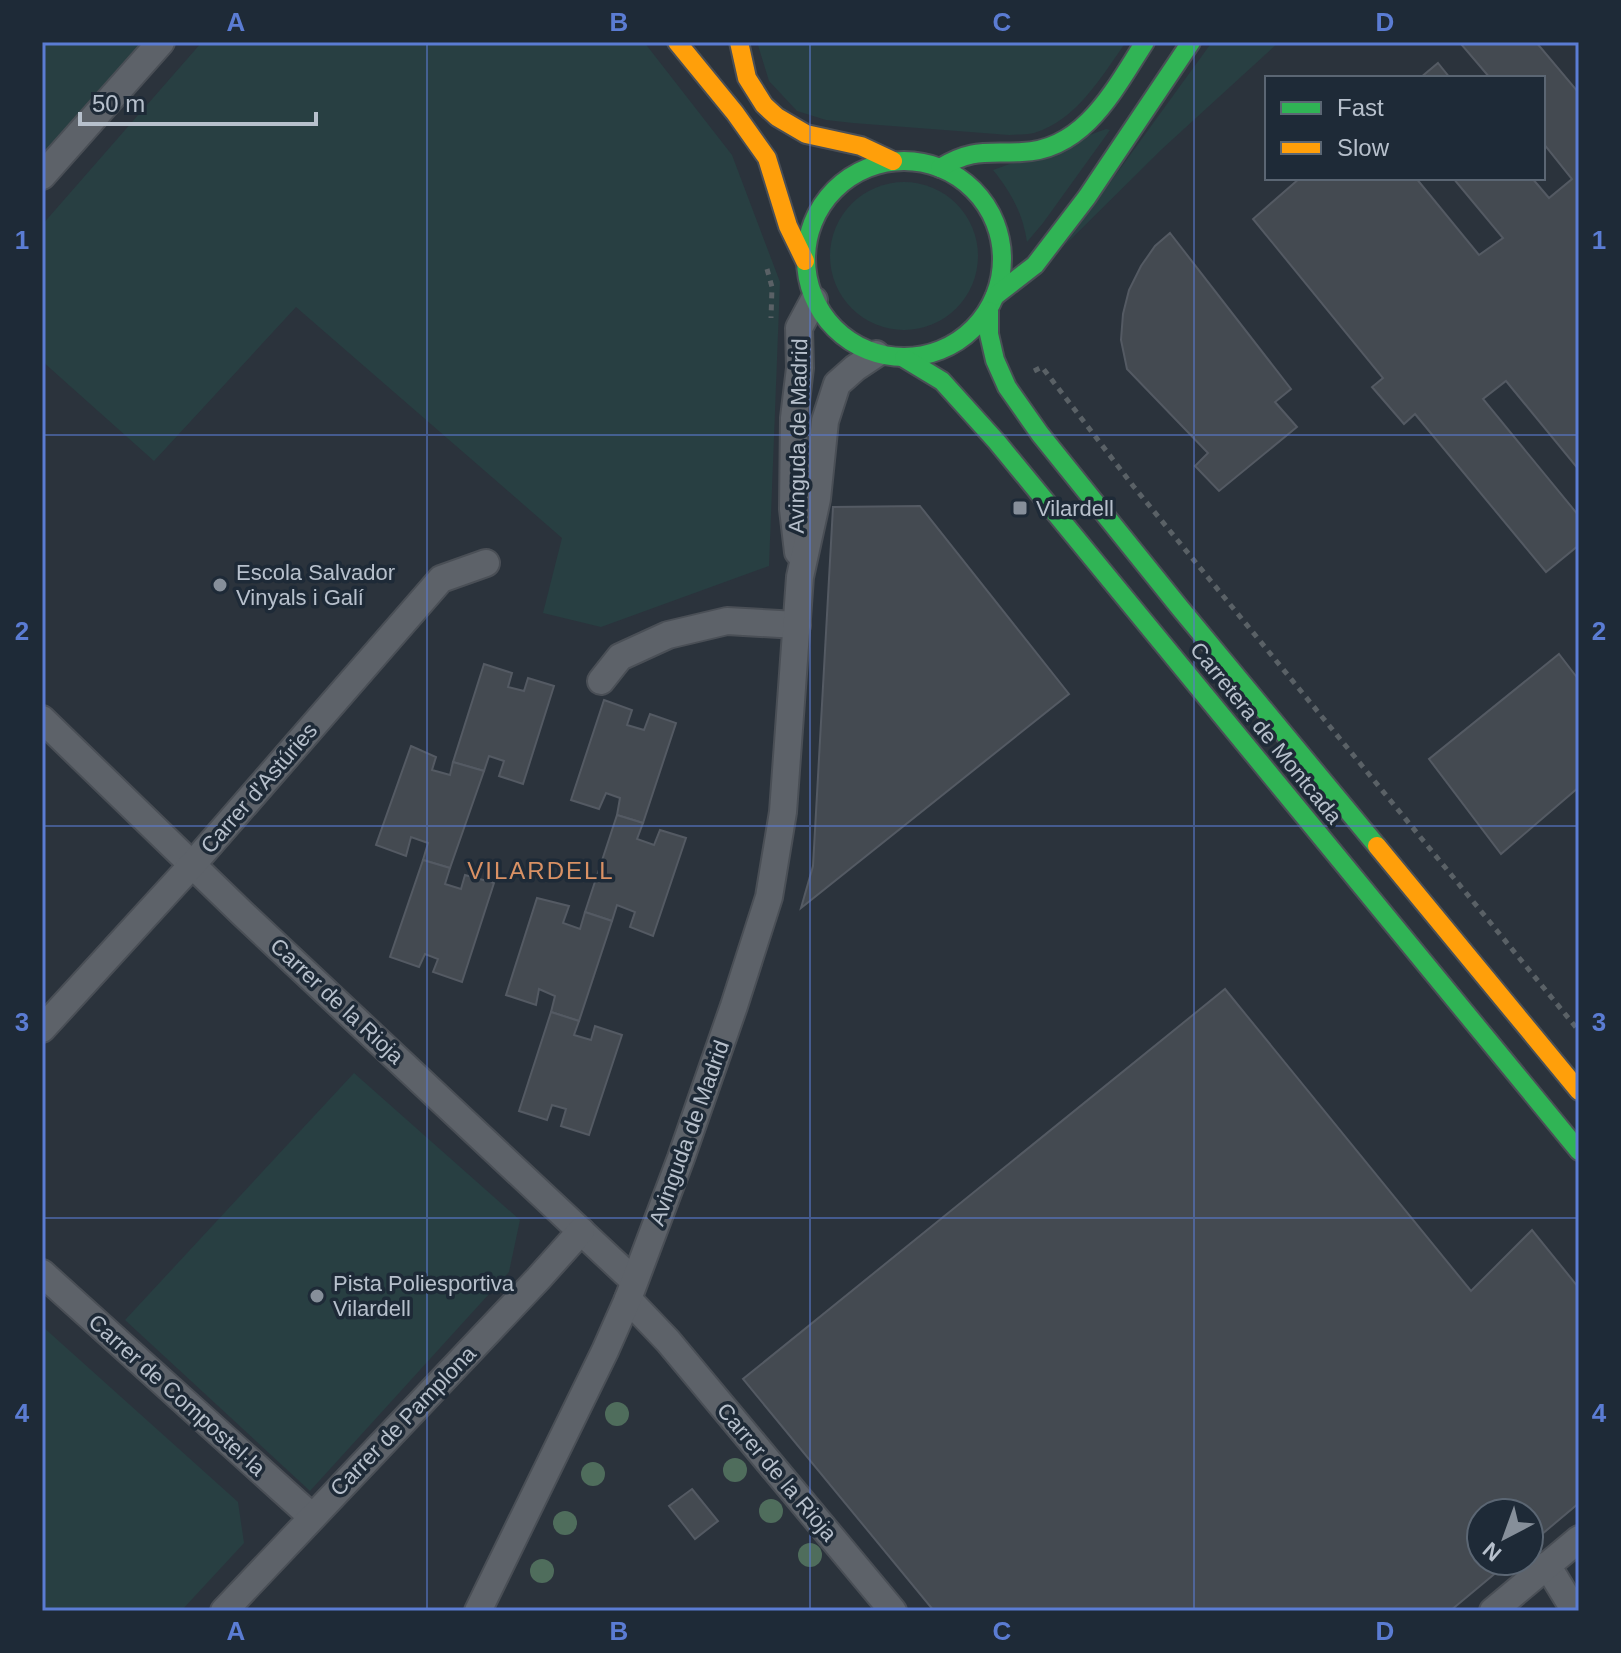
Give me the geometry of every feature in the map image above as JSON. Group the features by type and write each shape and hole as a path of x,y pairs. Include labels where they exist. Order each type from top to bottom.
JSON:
{"street":[{"path":"42,176 161,42"},
{"path":"677,42 767,158 788,226 805,261"},
{"path":"739,42 747,78 764,105 777,117 806,134 861,146 893,161"},
{"path":"940,168 960,156 1035,151 1071,137 1101,107 1145,42"},
{"path":"992,304 1035,265 1087,197 1191,42"},
{"path":"893,161 921,162 947,170 970,186 988,207 999,232 1003,259 1000,286 992,304 973,331 952,346 929,355 904,358 876,354 851,342 829,324 814,300 808,281 805,261 809,232 821,205 840,183 865,168 893,161"},
{"name":"Avinguda de Madrid","path":"800,577 793,509 794,418 800,368 799,328 814,300"},
{"name":"Carretera de Montcada","path":"992,304 989,334 995,360 1007,387 1040,434 1579,1091"},
{"name":"Avinguda de Madrid","path":"478,1611 605,1351 631,1290 681,1158 769,897 783,812 800,577 817,499 825,421 837,384 876,354"},
{"name":"Carretera de Montcada","path":"904,358 942,381 997,442 1579,1151"},
{"name":"Carrer d'Astúries","path":"42,1029 192,865 441,579 486,563"},
{"path":"601,681 620,657 668,635 727,621 797,625"},
{"name":"Carrer de la Rioja","path":"42,719 192,865 581,1231 631,1290 668,1341 893,1611"},
{"name":"Carrer de Pamplona","path":"224,1611 581,1231"},
{"name":"Carrer de Compostel·la","path":"42,1273 312,1517"},
{"path":"1493,1611 1579,1539"},
{"path":"1547,1565 1575,1611"}],"path":[{"path":"764,260 772,287 771,333"},
{"path":"1026,375 1042,367 1134,487 1579,1031"}],"green space":[{"path":"42,42 145,42 42,158"},
{"path":"202,42 644,42 732,155 780,282 769,566 601,627 543,613 562,538 296,307 154,461 42,361 42,225"},
{"path":"757,42 1126,42 1087,96 1063,118 1034,133 1009,135 826,120 797,111 769,81"},
{"path":"1212,42 1279,42 1162,149 1064,246"},
{"path":"1110,130 1027,242 1015,204 993,170"},
{"path":"904,182 932,188 956,204 972,228 978,256 972,284 956,308 932,324 904,330 876,324 852,308 836,284 830,256 836,228 852,204 876,188"},
{"name":"Pista Poliesportiva Vilardell","path":"354,1073 520,1220 509,1272 310,1491 125,1320"},
{"path":"42,1326 238,1502 244,1543 181,1611 42,1611"}],"building":[{"path":"1536,42 1579,93 1579,470 1506,381 1483,399 1579,516 1579,545 1546,572 1415,414 1404,424 1372,387 1383,378 1253,219 1298,180 1418,180 1479,255 1503,238 1455,180 1534,180 1549,198 1572,179 1545,145 1545,76 1488,76 1461,44"},
{"path":"1438,63 1448,76 1422,76"},
{"path":"1170,233 1291,389 1275,402 1297,427 1219,491 1195,466 1208,453 1127,369 1121,340 1129,290 1155,246"},
{"path":"920,506 1069,694 801,908 813,866 833,507"},
{"path":"1559,654 1579,680 1579,787 1501,854 1429,759"},
{"path":"484,664 512,673 508,687 524,691 528,678 554,686 523,784 499,776 504,761 489,756 484,771 453,762"},
{"path":"604,700 632,710 627,725 644,730 650,714 676,723 643,823 617,815 620,798 606,793 599,809 571,800"},
{"path":"411,746 436,757 432,770 450,775 453,762 484,771 450,868 423,860 428,843 411,837 406,856 376,845"},
{"path":"617,815 643,823 637,839 654,845 660,830 686,838 653,936 630,927 635,912 617,905 612,921 585,912"},
{"path":"423,860 450,868 445,884 461,889 465,875 494,883 462,982 433,972 438,959 425,954 419,967 390,957"},
{"path":"537,898 569,906 563,923 580,929 585,912 612,921 579,1021 551,1012 555,996 539,989 536,1005 506,995"},
{"path":"1225,989 1471,1291 1532,1230 1579,1288 1579,1503 1545,1532 1545,1497 1465,1497 1465,1577 1491,1577 1450,1611 934,1611 743,1379"},
{"path":"551,1012 579,1021 574,1035 591,1040 595,1026 622,1035 589,1135 561,1126 566,1109 552,1105 547,1120 519,1111"},
{"path":"692,1489 718,1521 695,1539 669,1506"}],"traffic: fast":[{"path":"940,168 962,157 1044,149 1064,140 1096,114 1145,42"},
{"path":"995,296 1035,265 1087,197 1191,42"},
{"path":"904,161 942,168 959,177 973,190 986,204 995,221 1002,259 995,297 986,314 973,328 959,341 942,350 904,357 866,350 849,341 835,328 822,314 813,297 806,259 813,221 822,204 835,190 849,177 866,168 904,161"},
{"path":"989,311 989,334 995,360 1007,387 1040,434 1377,846"},
{"path":"904,358 942,381 997,442 1579,1151"}],"traffic: slow":[{"path":"677,42 767,158 788,226 805,261"},
{"path":"739,42 747,78 764,105 777,117 806,134 861,146 893,161"},
{"path":"1377,846 1579,1091"}],"place":[{"name":"Vilardell","path":"1020,508"},
{"name":"Escola Salvador Vinyals i Galí","path":"220,585"},
{"name":"Pista Poliesportiva Vilardell","path":"317,1296"}],"district":[{"name":"VILARDELL","path":"541,870"}]}
